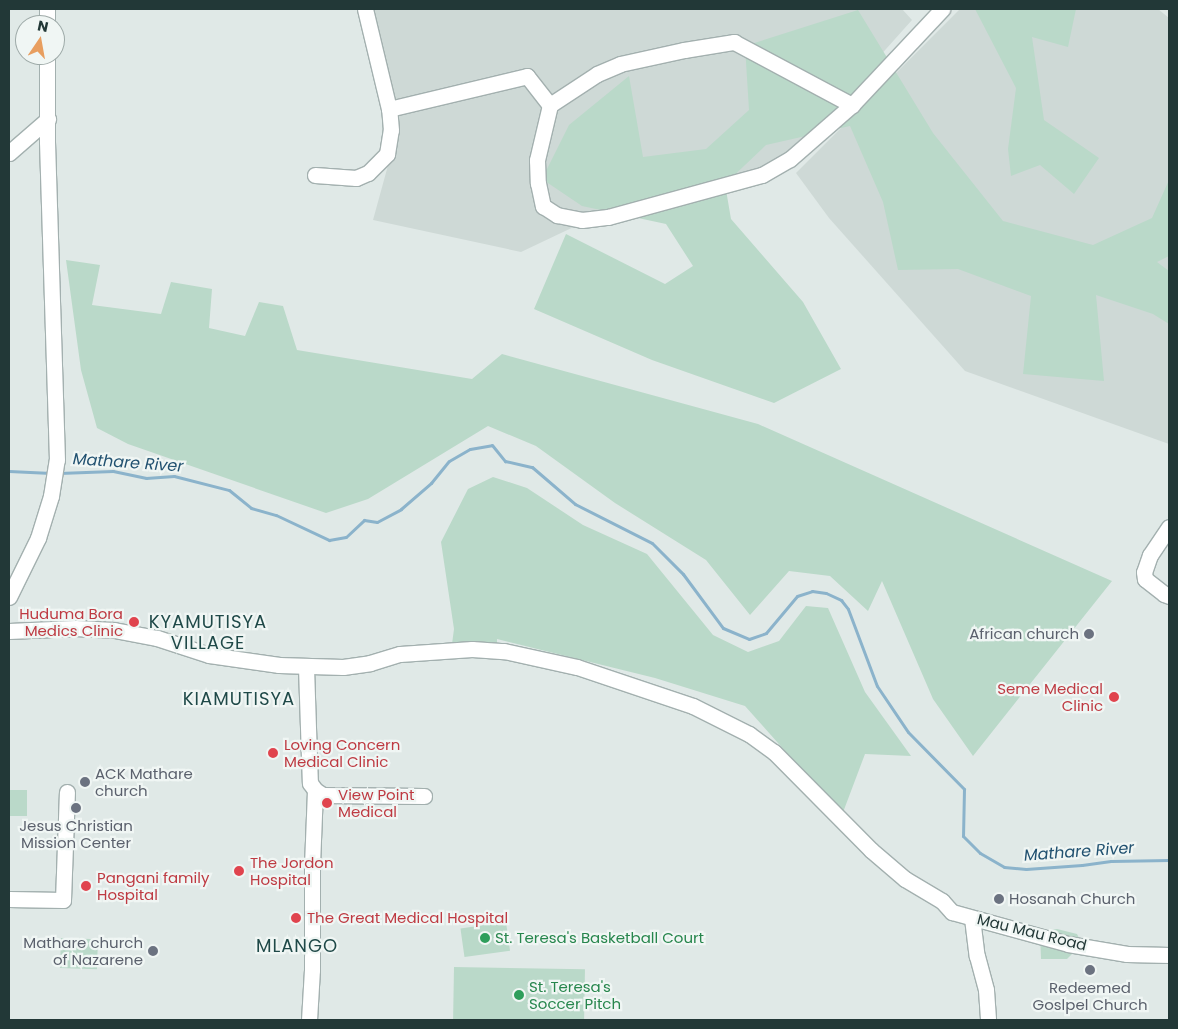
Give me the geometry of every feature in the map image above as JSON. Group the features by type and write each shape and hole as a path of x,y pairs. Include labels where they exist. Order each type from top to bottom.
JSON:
{"street":[{"path":"315,175 356,178 368,174 378,166 387,154 390,141 389,109 365,9"},
{"path":"852,105 734,42 699,47 620,64 596,74 550,104 537,160 538,183 543,206 557,215 582,220 608,217 762,175 790,158 852,105 942,9"},
{"path":"9,597 26,566 38,538 51,496 57,460 47,142 47,65"},
{"path":"389,109 527,76 550,104"},
{"path":"9,153 48,118"},
{"path":"1169,527 1150,555 1144,572 1146,579 1169,596"},
{"name":"Mau Mau Road","path":"9,631 75,628 114,630 157,638 209,655 306,667 343,667 370,663 400,654 439,650 504,651 578,667 658,692 724,720 774,752 854,833 905,879 942,901 952,912 1068,944 1127,954 1169,955"},
{"path":"306,667 310,783 315,790 323,795 424,796"},
{"path":"309,1020 312,970 312,865 315,790"},
{"path":"9,899 63,900 67,792"},
{"path":"972,918 977,956 986,990 988,1020"}],"shaded area":[{"path":"370,9 902,9 912,20 800,145 762,172 601,214 521,252 373,220 398,129"},
{"path":"960,9 1158,9 1169,18 1169,444 965,371 829,218 796,173"}],"green space":[{"path":"975,9 1076,9 1068,47 1032,37 1044,120 1099,158 1074,194 1040,165 1011,176 1008,149 1016,88"},
{"path":"858,10 933,133 1003,221 1093,245 1152,218 1169,180 1169,256 1157,262 1169,271 1169,324 1153,314 1096,295 1104,381 1023,374 1031,296 958,269 898,270 883,202 850,126 766,145 725,184 731,219 803,302 841,369 774,403 652,360 534,309 566,234 665,284 693,266 666,224 582,206 542,179 569,125 629,76 643,157 706,149 749,110 745,46"},
{"path":"66,260 100,265 92,305 161,314 171,282 212,289 209,328 245,336 259,302 283,306 297,350 472,379 502,354 758,424 1112,581 973,756 933,699 882,581 868,611 830,576 789,571 750,615 706,560 615,503 536,446 488,426 368,499 326,513 128,444 97,428 81,370"},
{"path":"493,477 527,488 583,525 647,554 713,635 748,652 779,641 806,606 828,608 865,692 911,756 865,754 842,815 745,706 655,678 497,639 497,645 452,644 454,629 441,542 468,489"},
{"path":"9,790 27,790 27,816 9,816"},
{"name":"St. Teresa's Basketball Court","path":"506,922 510,951 464,957 460,928"},
{"path":"1057,929 1077,934 1082,944 1067,959 1041,959 1040,932"},
{"path":"61,938 98,939 97,969 60,968"},
{"name":"St. Teresa's Soccer Pitch","path":"454,967 585,969 584,1020 453,1020"}],"waterway":[{"name":"Mathare River","path":"59,473 113,471 146,478 174,476 229,490 251,508 276,515 329,540 346,537 364,520 377,522 401,509 431,483 449,461 470,449 492,445 505,461 532,467 575,504 652,543 683,574 723,628 749,639 766,633 797,596 812,591 826,593 841,600 848,609 877,686 908,732 964,789 963,836 980,853 1004,867 1026,869 1111,861 1169,860"},
{"name":"Mathare River","path":"9,471 51,473"}],"place":[{"name":"Huduma Bora Medics Clinic","path":"134,622"},
{"name":"African church","path":"1089,634"},
{"name":"Seme Medical Clinic","path":"1114,697"},
{"name":"Loving Concern Medical Clinic","path":"273,753"},
{"name":"ACK Mathare church","path":"85,782"},
{"name":"View Point Medical","path":"327,803"},
{"name":"Jesus Christian Mission Center","path":"76,808"},
{"name":"The Jordon Hospital","path":"239,871"},
{"name":"Pangani family Hospital","path":"86,886"},
{"name":"Hosanah Church","path":"999,899"},
{"name":"The Great Medical Hospital","path":"296,918"},
{"name":"St. Teresa's Basketball Court","path":"485,938"},
{"name":"Mathare church of Nazarene","path":"153,951"},
{"name":"Redeemed Goslpel Church","path":"1090,970"},
{"name":"St. Teresa's Soccer Pitch","path":"519,995"}],"district":[{"name":"KYAMUTISYA VILLAGE","path":"208,633"},
{"name":"KIAMUTISYA","path":"239,699"},
{"name":"MLANGO","path":"297,946"}]}
